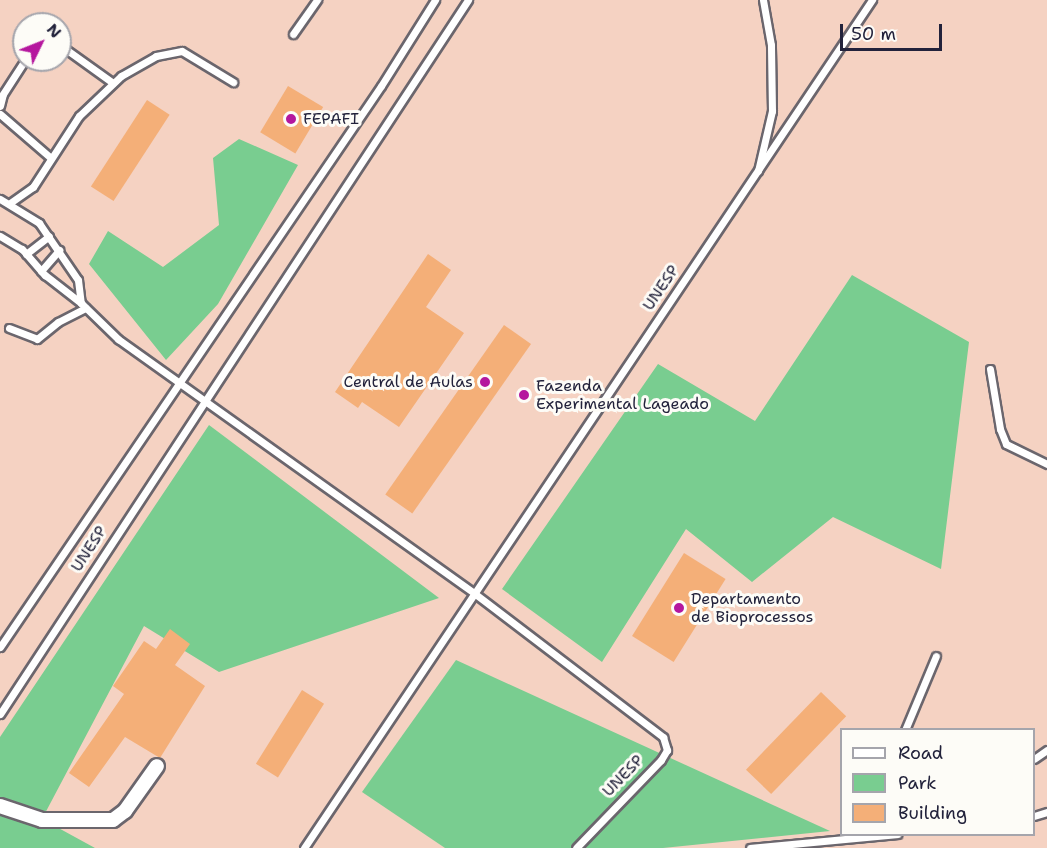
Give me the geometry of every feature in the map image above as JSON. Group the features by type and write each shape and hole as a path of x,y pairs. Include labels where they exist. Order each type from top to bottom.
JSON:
{"street":[{"path":"0,806 42,820 113,820 125,811 157,766"}],"lane":[{"path":"293,34 317,0"},
{"name":"UNESP","path":"0,647 381,86 435,0"},
{"name":"UNESP","path":"0,714 468,0"},
{"path":"757,176 772,111 771,45 763,0"},
{"name":"UNESP","path":"304,848 757,176 872,0"},
{"path":"10,203 33,187 79,116 113,83 156,56 182,51 233,82"},
{"path":"72,54 113,83"},
{"path":"0,106 3,94 17,72"},
{"path":"0,114 51,158"},
{"path":"0,199 10,203 39,223 78,280 83,305 37,339 9,328"},
{"name":"UNESP","path":"0,236 26,254 41,271 83,305 118,339 474,593 666,743 661,760 576,848"},
{"path":"26,254 39,240 49,237"},
{"path":"41,271 58,250"},
{"path":"990,369 1000,429 1006,444 1047,464"},
{"path":"905,728 936,656"},
{"path":"750,848 876,836"}],"shaded area":[{"name":"Fazenda Experimental Lageado","path":"0,0 1047,0 1047,848 0,848"}],"green space":[{"path":"239,139 298,165 218,304 166,360 89,264 108,231 163,267 219,225 213,158"},
{"path":"852,275 969,342 941,569 833,517 752,582 686,529 602,662 502,589 658,364 755,421"},
{"path":"209,425 439,598 219,672 144,626 42,819 95,848 0,848 0,737"},
{"path":"456,660 830,831 663,848 445,848 362,792"}],"building":[{"name":"FEPAFI","path":"288,86 323,107 295,153 260,132"},
{"path":"147,100 170,115 114,201 91,186"},
{"path":"428,254 451,270 426,307 464,333 399,427 362,402 358,408 335,392"},
{"path":"504,325 531,344 412,513 385,495"},
{"name":"Departamento de Bioprocessos","path":"684,553 726,579 674,662 632,636"},
{"path":"170,629 190,644 175,665 205,686 160,758 125,737 89,787 69,773 124,694 113,686 144,641 156,649"},
{"path":"302,690 324,704 278,778 256,764"},
{"path":"821,692 846,716 771,794 746,770"}],"place":[{"name":"FEPAFI","path":"291,119"},
{"name":"Central de Aulas","path":"485,382"},
{"name":"Fazenda Experimental Lageado","path":"524,395"},
{"name":"Departamento de Bioprocessos","path":"679,608"}]}
